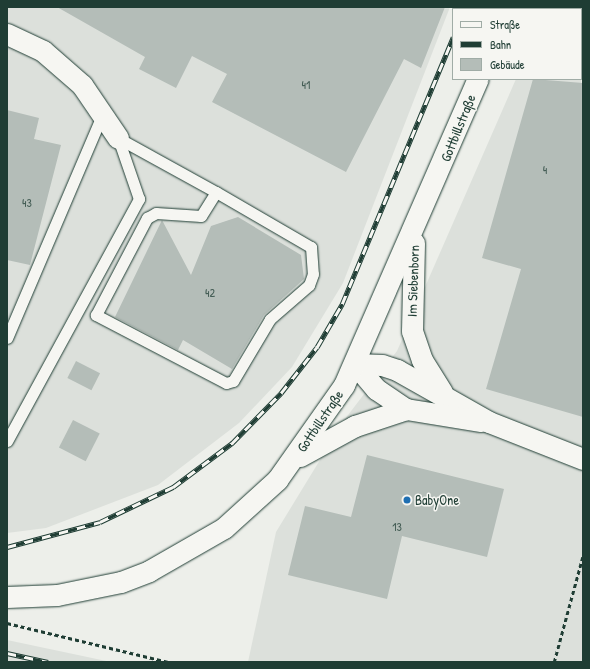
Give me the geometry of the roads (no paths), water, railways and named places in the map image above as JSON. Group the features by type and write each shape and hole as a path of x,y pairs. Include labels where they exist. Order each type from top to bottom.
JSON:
{"street":[{"path":"7,34 43,51 82,86 118,138"},
{"name":"Gottbillstraße","path":"7,597 57,595 88,590 121,582 172,561 238,517 293,460 320,424 355,364 414,231 478,80"},
{"name":"Im Siebenborn","path":"414,231 412,331 422,360 445,396"},
{"name":"Im Siebenborn","path":"355,364 389,366 489,422 583,459"},
{"name":"Im Siebenborn","path":"355,364 376,390 406,409 489,422"},
{"name":"Im Siebenborn","path":"293,460 355,426 406,409"}],"lane":[{"path":"7,338 102,115"},
{"path":"118,138 216,192 308,245 313,260 309,285 270,319 232,381 226,383 96,315 146,218 156,213 200,216 216,192"},
{"path":"7,441 139,199 118,138"}],"railway":[{"path":"7,547 100,522 173,487 232,443 281,393 317,347 342,304 452,39"},
{"path":"7,653 48,662"}],"place":[{"name":"BabyOne","path":"407,500"}]}
